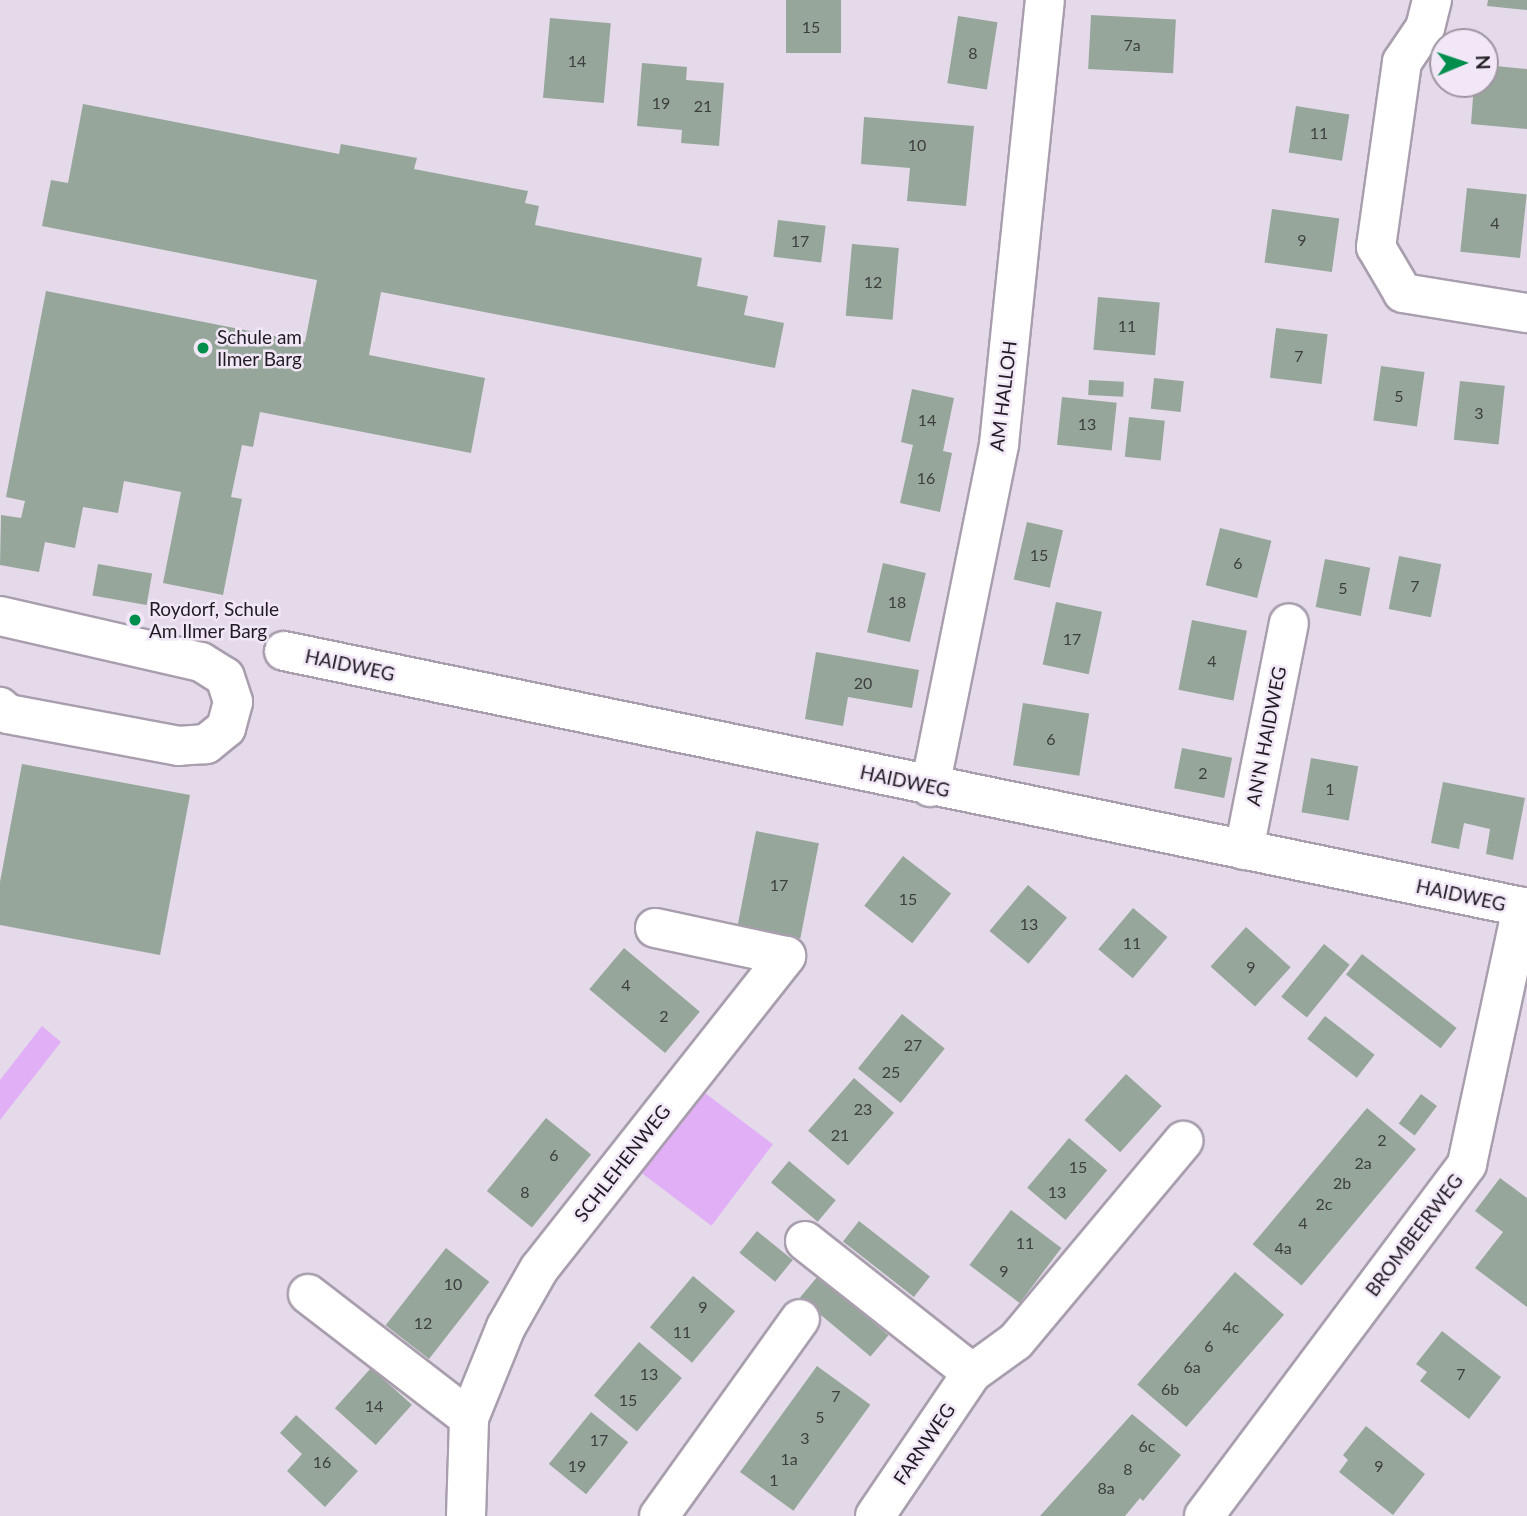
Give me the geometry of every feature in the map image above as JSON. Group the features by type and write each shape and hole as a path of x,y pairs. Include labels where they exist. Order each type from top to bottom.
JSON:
{"street":[{"name":"AM HALLOH","path":"930,787 999,444 1045,0"},
{"path":"1432,0 1425,28 1402,62 1376,247 1403,293 1527,313"},
{"path":"0,615 201,662 225,677 233,702 226,728 206,744 179,746 8,714 0,708"},
{"name":"AN'N HAIDWEG","path":"1244,850 1289,623"},
{"name":"HAIDWEG","path":"284,651 1524,908"},
{"name":"BROMBEERWEG","path":"1204,1516 1467,1164 1524,908"},
{"name":"SCHLEHENWEG","path":"466,1516 469,1418 506,1327 539,1269 786,956 655,928"},
{"name":"FARNWEG","path":"875,1516 972,1373 1016,1341 1183,1141"},
{"path":"805,1241 972,1373"},
{"path":"308,1293 469,1418"},
{"path":"659,1516 800,1319"}],"shaded area":[{"path":"42,1026 61,1042 0,1120 0,1080"},
{"path":"697,1087 773,1144 711,1226 636,1168"}],"building":[{"path":"786,0 841,0 841,53 786,53"},
{"path":"1488,0 1527,0 1527,10 1487,6"},
{"path":"1091,15 1176,19 1173,73 1088,69"},
{"path":"958,16 998,22 987,89 947,83"},
{"path":"550,18 611,23 604,103 543,98"},
{"path":"642,63 687,67 686,80 724,83 719,146 681,143 682,130 637,126"},
{"path":"1499,66 1527,69 1527,129 1471,124 1473,98 1499,98"},
{"name":"Schule am Ilmer Barg","path":"83,104 339,154 341,144 417,158 414,169 528,191 525,203 539,206 535,225 702,258 697,286 748,296 744,315 784,323 775,368 381,292 369,355 485,378 471,453 260,412 253,447 242,445 231,497 242,499 223,595 163,583 181,492 124,481 118,513 83,507 75,548 45,542 39,572 0,565 1,515 21,518 25,501 6,497 46,291 305,342 317,280 42,226 51,180 68,183"},
{"path":"1296,106 1349,114 1342,161 1289,152"},
{"path":"864,117 974,126 966,206 907,201 910,168 861,164"},
{"path":"1467,188 1527,194 1520,258 1460,252"},
{"path":"1272,209 1339,218 1332,272 1264,262"},
{"path":"778,220 826,226 821,263 773,257"},
{"path":"852,244 899,248 893,320 846,316"},
{"path":"1098,297 1160,302 1155,355 1093,350"},
{"path":"1276,328 1328,334 1322,384 1270,378"},
{"path":"1381,366 1425,372 1417,427 1373,420"},
{"path":"1154,378 1184,381 1181,412 1151,409"},
{"path":"1089,380 1124,382 1123,397 1088,395"},
{"path":"1460,381 1505,386 1499,444 1454,440"},
{"path":"912,389 954,398 943,451 952,453 940,512 900,503 913,445 901,442"},
{"path":"1062,397 1117,403 1112,450 1057,445"},
{"path":"1129,417 1165,421 1161,461 1125,457"},
{"path":"1027,522 1063,530 1050,588 1014,579"},
{"path":"1220,528 1271,541 1257,598 1206,585"},
{"path":"1399,556 1441,564 1431,617 1389,609"},
{"path":"1325,559 1370,568 1361,616 1316,607"},
{"path":"883,563 926,573 910,642 867,632"},
{"path":"98,564 152,574 147,605 92,596"},
{"path":"1056,602 1102,612 1089,674 1043,665"},
{"path":"1192,620 1247,631 1233,700 1178,690"},
{"path":"816,652 919,670 912,708 848,697 843,726 805,719"},
{"path":"1023,703 1089,713 1079,776 1013,765"},
{"path":"1182,748 1232,758 1224,798 1174,788"},
{"path":"1311,758 1358,766 1349,820 1301,812"},
{"path":"22,764 190,795 160,955 0,925 0,882"},
{"path":"1443,782 1525,798 1513,860 1486,854 1490,829 1464,823 1459,849 1431,843"},
{"path":"756,831 819,843 800,938 737,926"},
{"path":"903,856 951,894 912,943 864,906"},
{"path":"1028,885 1067,918 1029,964 989,931"},
{"path":"1133,908 1167,937 1133,978 1098,949"},
{"path":"1246,927 1291,967 1255,1007 1211,966"},
{"path":"1324,944 1350,965 1307,1018 1281,997"},
{"path":"624,948 700,1012 665,1053 589,989"},
{"path":"1362,954 1457,1028 1441,1048 1346,974"},
{"path":"902,1014 945,1049 901,1103 858,1068"},
{"path":"1325,1016 1375,1055 1357,1078 1307,1039"},
{"path":"1126,1074 1162,1106 1120,1152 1085,1120"},
{"path":"854,1078 894,1113 848,1166 808,1131"},
{"path":"1421,1094 1437,1106 1415,1136 1399,1124"},
{"path":"1367,1108 1416,1149 1302,1285 1253,1244"},
{"path":"546,1118 591,1155 532,1228 487,1191"},
{"path":"1069,1138 1107,1170 1066,1220 1027,1188"},
{"path":"789,1161 836,1200 818,1222 771,1182"},
{"path":"1500,1178 1527,1198 1527,1307 1475,1268 1503,1232 1475,1211"},
{"path":"1011,1210 1061,1248 1020,1303 969,1265"},
{"path":"859,1221 930,1276 914,1297 843,1241"},
{"path":"757,1231 793,1260 775,1282 739,1253"},
{"path":"446,1248 489,1282 429,1359 386,1325"},
{"path":"1235,1272 1284,1315 1186,1427 1137,1384"},
{"path":"693,1276 735,1311 692,1363 650,1327"},
{"path":"818,1276 888,1335 870,1357 800,1297"},
{"path":"1442,1331 1501,1377 1469,1419 1420,1381 1427,1372 1416,1364"},
{"path":"639,1342 682,1378 637,1432 594,1396"},
{"path":"817,1366 870,1405 793,1511 740,1472"},
{"path":"371,1368 412,1405 376,1445 335,1408"},
{"path":"591,1412 628,1442 586,1494 549,1464"},
{"path":"1132,1414 1181,1455 1143,1501 1140,1498 1125,1516 1040,1516"},
{"path":"296,1415 358,1471 325,1507 287,1471 302,1454 280,1433"},
{"path":"1366,1426 1425,1474 1393,1515 1339,1472 1348,1460 1343,1455"}],"place":[{"name":"Schule am Ilmer Barg","path":"203,348"},
{"name":"Roydorf, Schule Am Ilmer Barg","path":"135,620"}]}
